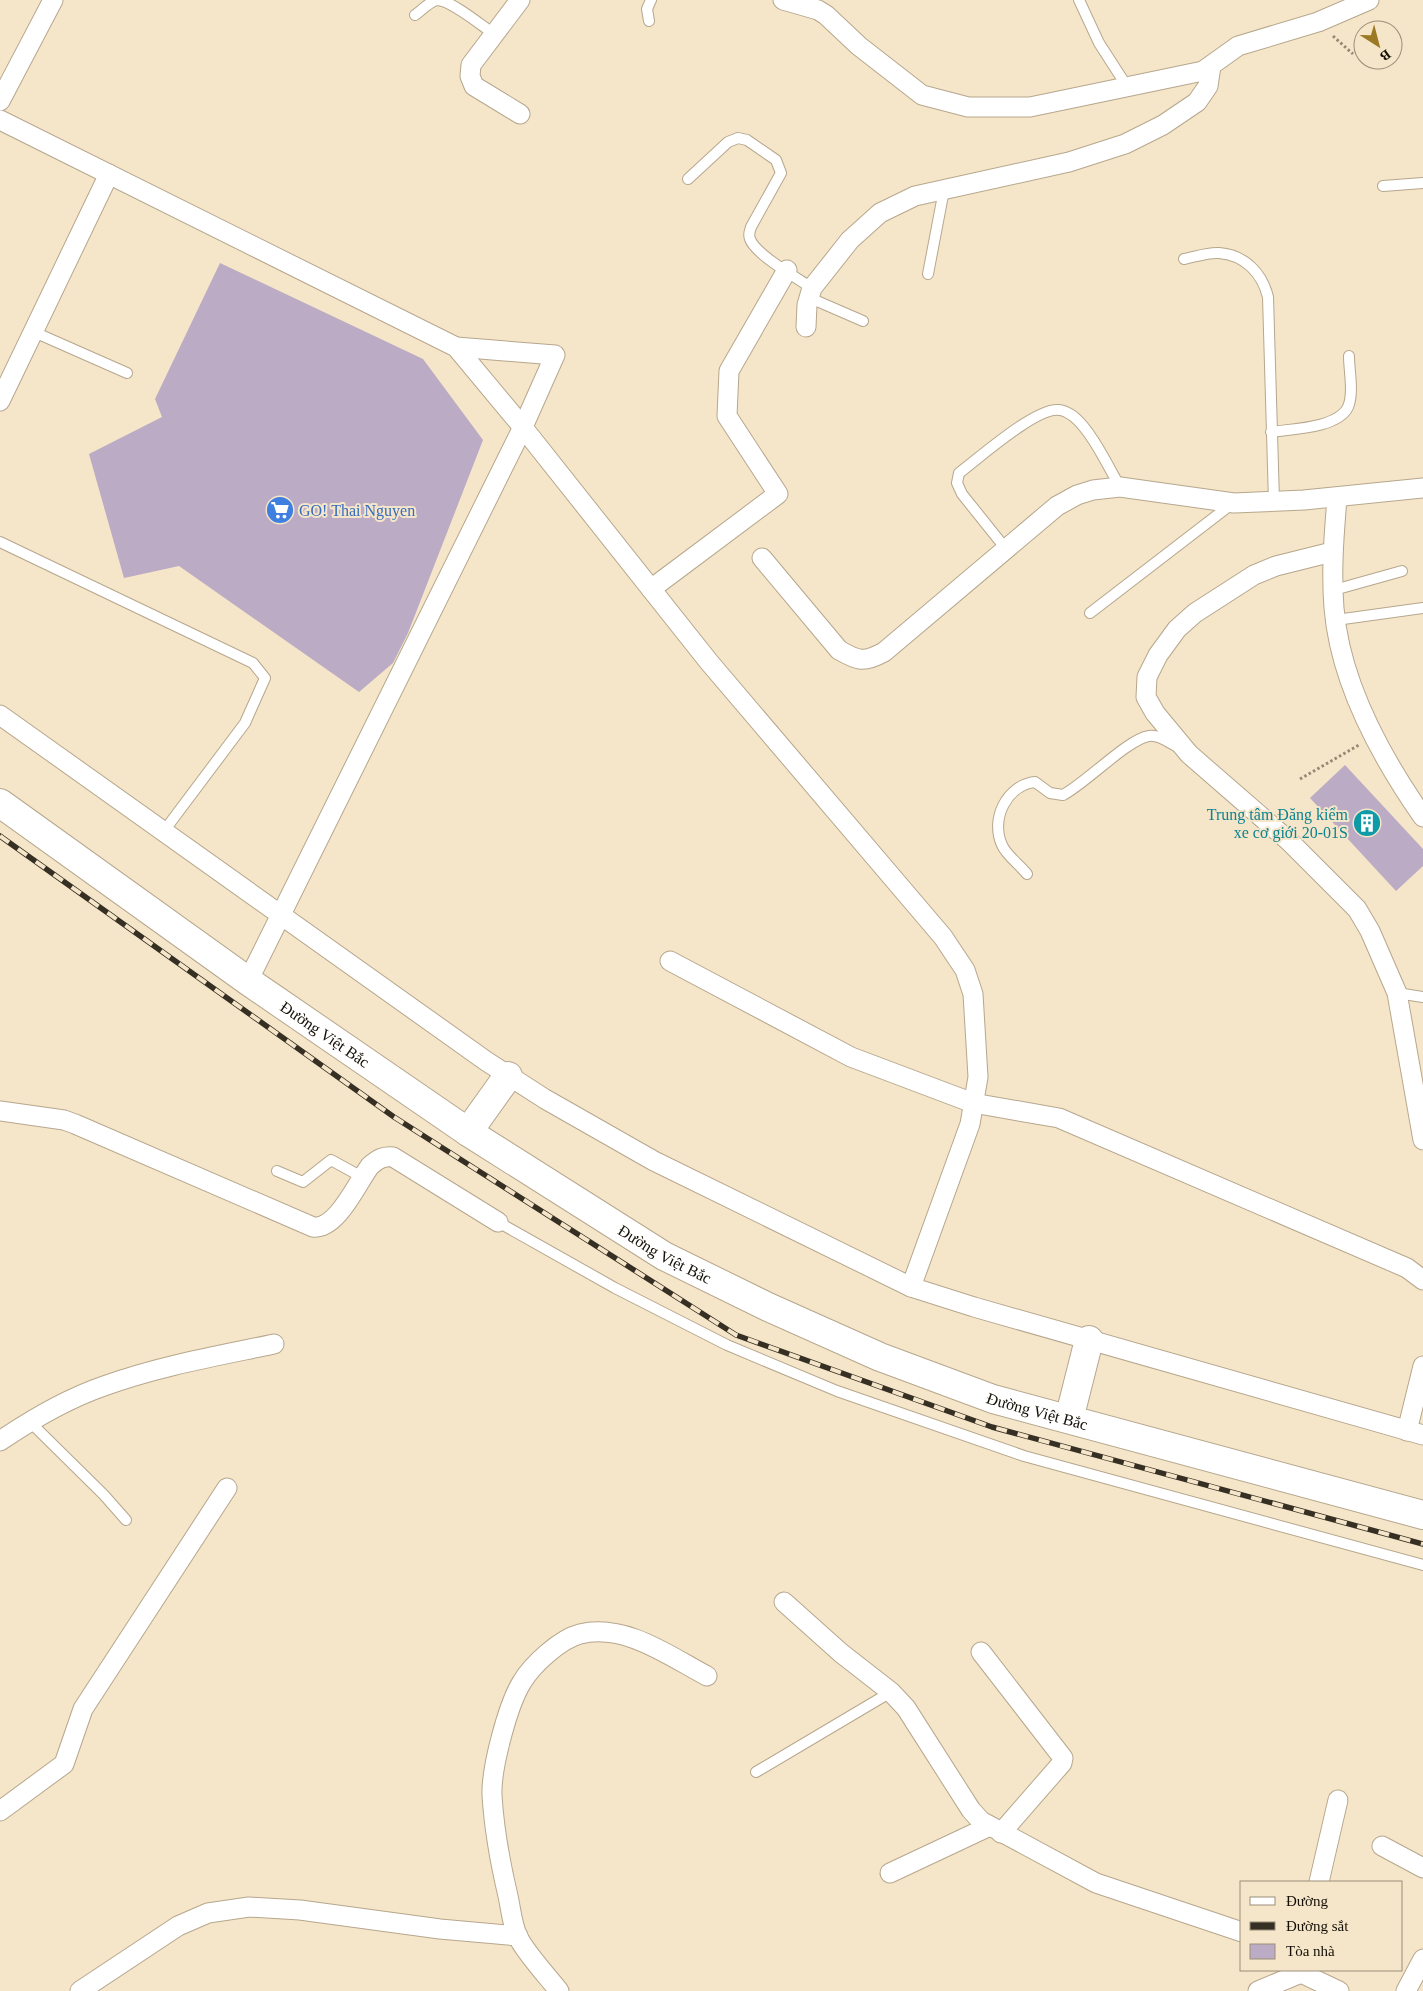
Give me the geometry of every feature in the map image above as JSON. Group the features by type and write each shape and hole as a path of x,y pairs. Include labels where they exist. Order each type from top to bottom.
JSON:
{"main road":[{"name":"Đường Việt Bắc","path":"0,803 248,980 468,1132 664,1256 768,1308 889,1360 993,1398 1423,1515"},
{"path":"468,1132 508,1076"},
{"path":"1069,1419 1088,1340"}],"street":[{"path":"0,101 54,0"},
{"path":"520,0 471,65 470,76 474,86 520,114"},
{"path":"783,0 818,10 826,15 859,46 922,95 935,100 968,107 1030,107 1128,88 1203,70 1238,46 1318,22 1369,0"},
{"path":"806,327 811,293 850,240 880,213 915,196 1069,162 1125,144 1163,125 1197,102 1208,86 1211,66"},
{"path":"0,120 456,347 554,355 523,427 248,980"},
{"path":"0,401 109,174"},
{"path":"651,589 778,494 727,416 728,380 729,371 787,270"},
{"path":"456,347 523,427 709,662 943,937 964,970 973,994 978,1078 970,1124 911,1286"},
{"path":"762,558 839,650 855,660 870,660 884,652 1057,506 1093,490 1120,487 1234,503 1336,498 1423,488"},
{"path":"1336,498 1332,552 1339,642 1355,692 1375,736 1408,795 1423,817"},
{"path":"1332,552 1276,566 1254,574 1227,590 1177,629 1158,655 1147,677 1146,697 1161,721 1189,754 1289,841 1357,909 1370,931 1397,993 1423,1140"},
{"path":"0,715 280,916 508,1076 654,1161 911,1286 1088,1340 1415,1433 1423,1366"},
{"path":"670,961 851,1057 973,1103 1059,1118 1407,1268 1423,1280"},
{"path":"0,1111 64,1120 75,1124 320,1228 331,1222 362,1177 377,1160 393,1157 498,1222"},
{"path":"0,1441 29,1421 103,1386 194,1360 274,1344"},
{"path":"0,1811 64,1764 83,1709 227,1488"},
{"path":"784,1602 841,1653 891,1692 906,1708 971,1810 981,1821 1096,1883 1240,1931"},
{"path":"559,1991 518,1936 497,1851 492,1793 496,1762 503,1731 522,1682 547,1654 564,1640 580,1634 620,1634 638,1639 706,1676"},
{"path":"890,1873 996,1829 1062,1763 1063,1758 981,1652"},
{"path":"1319,1881 1338,1800"},
{"path":"1382,1846 1423,1868"},
{"path":"80,1991 178,1926 208,1913 249,1908 300,1910 440,1930 518,1936"},
{"path":"1406,1991 1423,1959"},
{"path":"1258,1991 1302,1971 1339,1991"}],"lane":[{"path":"415,15 435,0 442,0 452,4 494,34"},
{"path":"649,21 647,9 651,0"},
{"path":"1079,0 1099,42 1128,88"},
{"path":"688,179 728,142 738,138 747,140 776,160 781,173 749,234 755,246 787,270 811,293 863,321"},
{"path":"1383,186 1423,184"},
{"path":"928,274 944,190"},
{"path":"1184,259 1218,253 1241,260 1254,269 1264,282 1268,297 1274,501"},
{"path":"34,332 127,373"},
{"path":"1272,432 1323,424 1339,417 1348,408 1350,397 1349,356"},
{"path":"1006,549 962,494 956,483 959,473 1025,422 1047,412 1059,410 1072,416 1083,427 1120,487"},
{"path":"1090,613 1234,503"},
{"path":"0,542 253,663 265,678 245,723 164,831"},
{"path":"1334,590 1402,571"},
{"path":"1336,620 1423,608"},
{"path":"1027,874 1002,846 998,824 998,816 1010,795 1024,784 1036,782 1050,792 1063,795 1128,747 1150,736 1159,737 1189,754"},
{"path":"1397,993 1423,997"},
{"path":"277,1171 303,1182 331,1160 362,1177"},
{"path":"498,1222 615,1288 727,1345 837,1392 1024,1456 1423,1565"},
{"path":"29,1421 104,1495 126,1520"},
{"path":"756,1772 891,1692"}],"path":[{"path":"1318,22 1353,54"},
{"path":"1300,779 1375,736"}],"building":[{"name":"GO! Thai Nguyen","path":"220,263 423,359 483,440 408,633 393,663 359,692 179,566 124,578 89,454 162,417 155,399"},
{"name":"Trung tâm Đăng kiểm xe cơ giới 20-01S","path":"1345,765 1423,849 1423,866 1396,891 1310,798"}],"railway":[{"path":"0,836 394,1117 736,1335 992,1427 1423,1544"}],"place":[{"name":"GO! Thai Nguyen","path":"280,510"},
{"name":"Trung tâm Đăng kiểm xe cơ giới 20-01S","path":"1367,823"}]}
